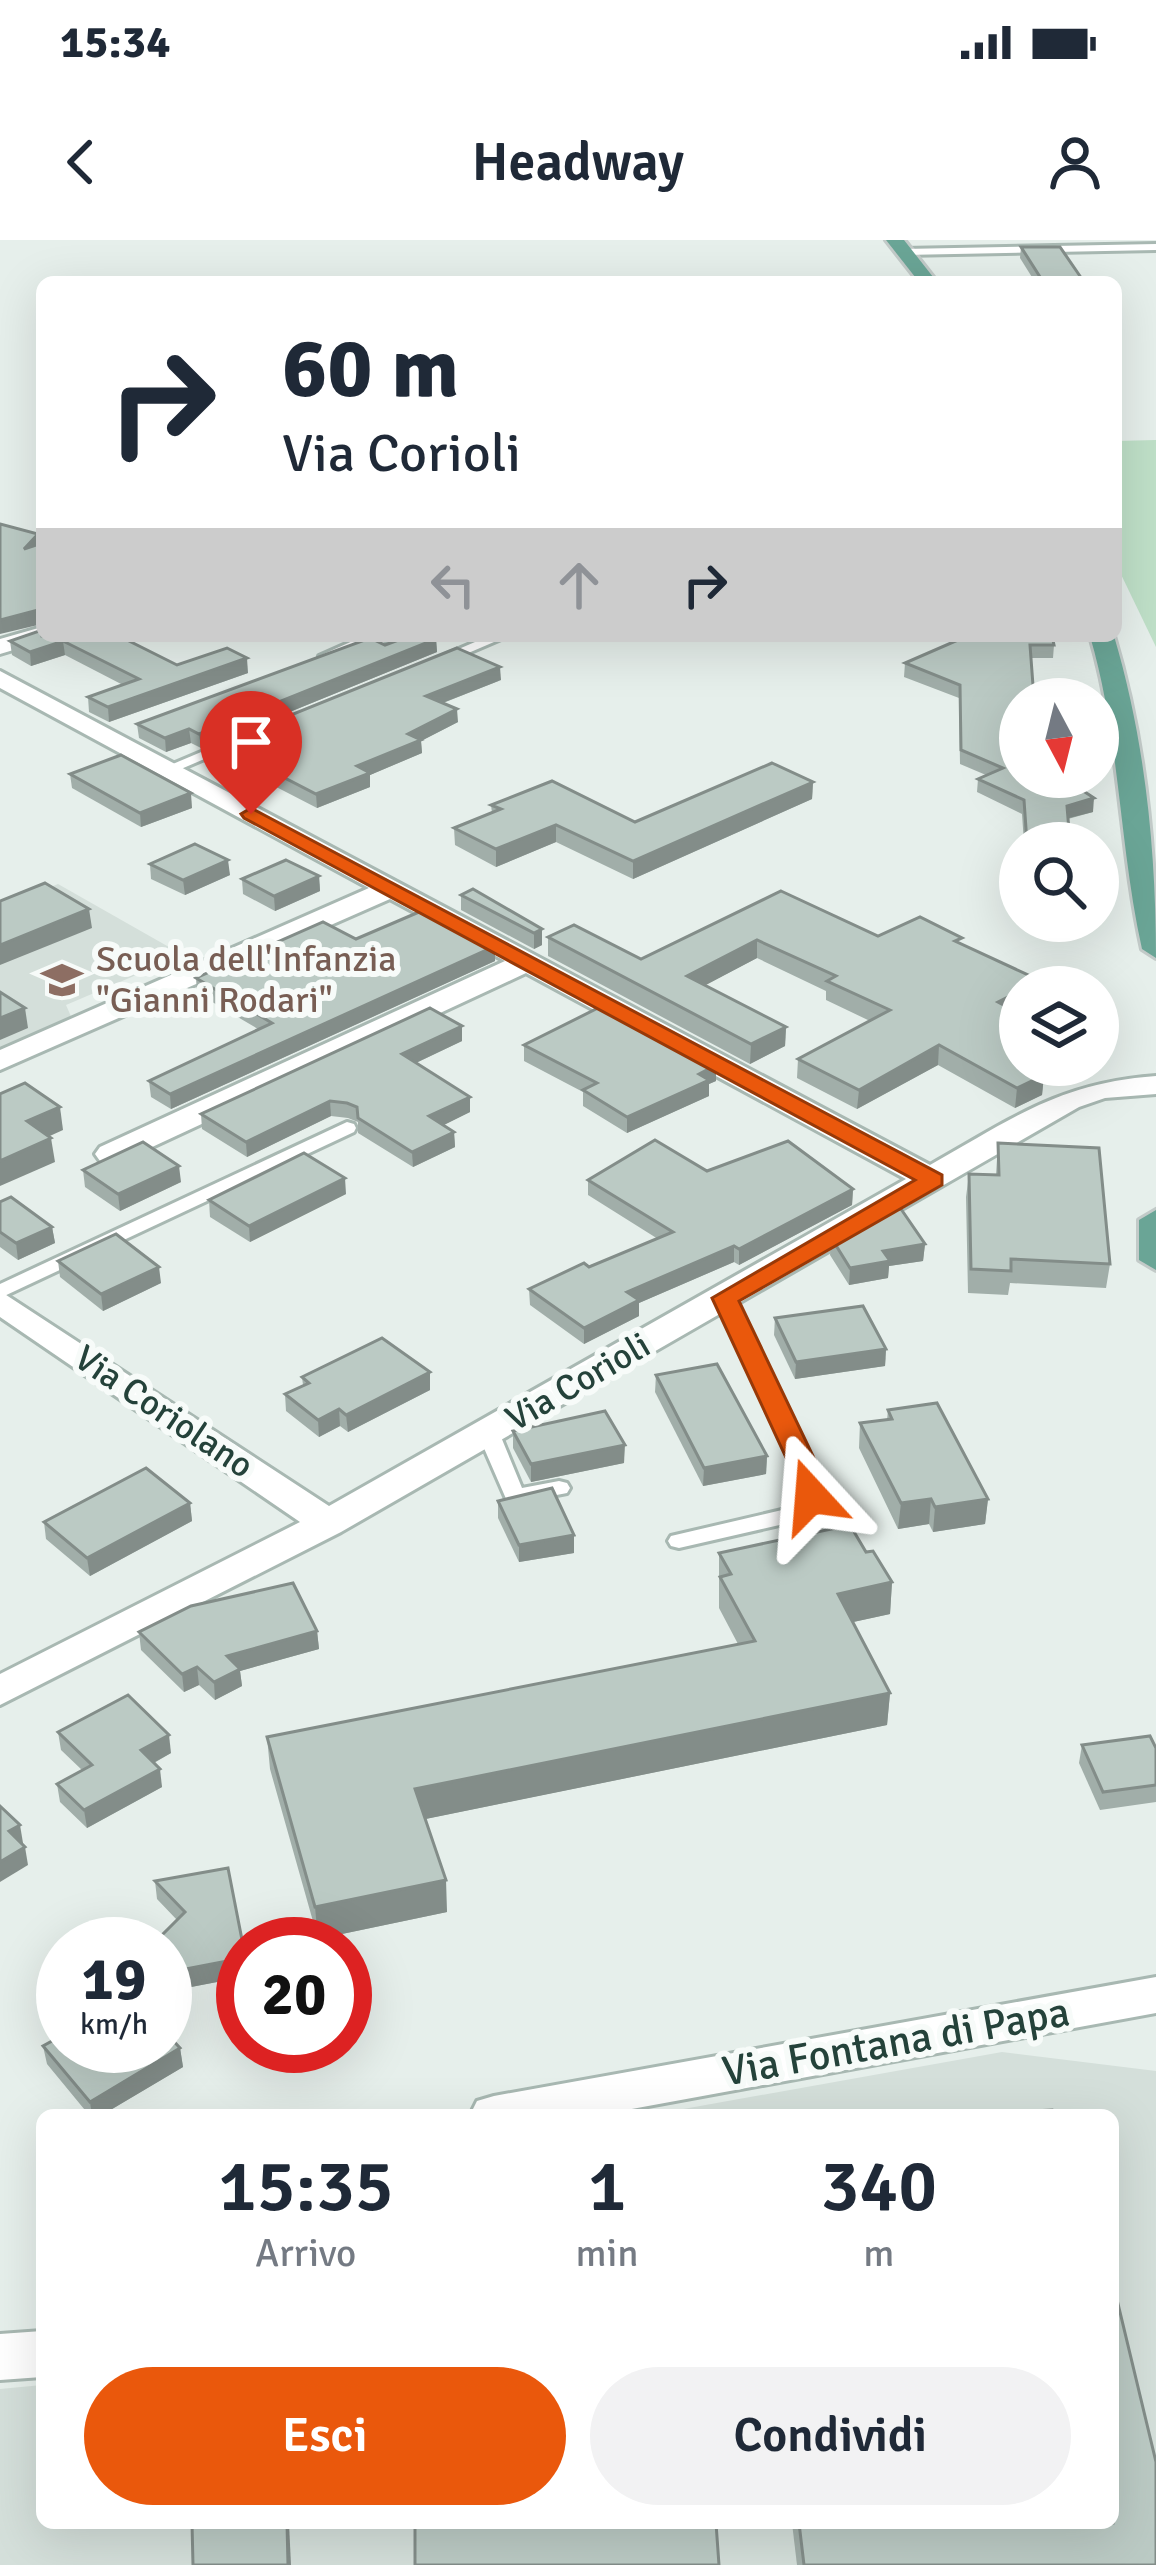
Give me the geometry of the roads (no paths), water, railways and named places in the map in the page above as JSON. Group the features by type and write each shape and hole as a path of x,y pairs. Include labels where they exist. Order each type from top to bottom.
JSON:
{"main road":[{"path":"900,246 923,276"},
{"path":"1104,642 1122,712 1137,854 1156,949"},
{"path":"1156,1220 1156,1260"}],"street":[{"path":"0,647 36,636"},
{"path":"301,667 370,642"},
{"path":"0,678 933,1180"},
{"path":"0,708 34,696"},
{"path":"107,736 151,721"},
{"path":"0,1061 390,889"},
{"path":"111,1154 526,962"},
{"name":"Via Corioli","path":"0,1691 328,1523 1076,1096 1156,1085"},
{"name":"Via Coriolano","path":"0,1297 328,1523"},
{"name":"Via Fontana di Papa","path":"527,2109 1156,1995"},
{"path":"0,2357 36,2354"}],"lane":[{"path":"900,246 1156,247"},
{"path":"413,672 486,642"},
{"path":"170,770 258,734"},
{"path":"0,1297 347,1128"},
{"path":"680,1540 790,1516 808,1505 811,1496 810,1479 725,1298"},
{"path":"488,1432 515,1496 559,1488"}],"place":[{"name":"Scuola dell'Infanzia \"Gianni Rodari\"","path":"62,980"}]}
